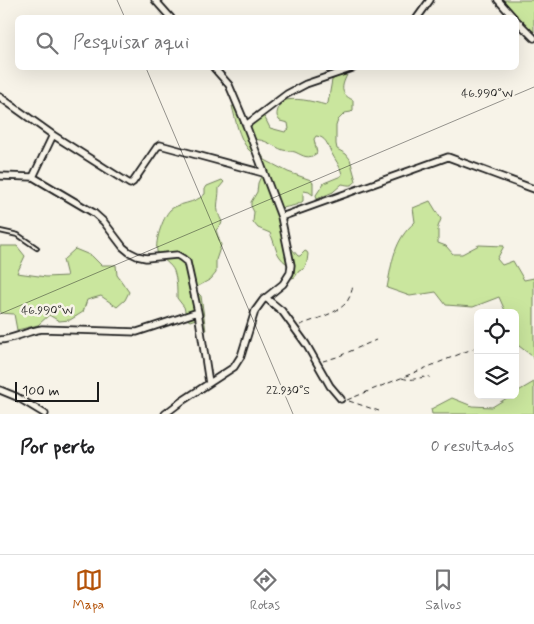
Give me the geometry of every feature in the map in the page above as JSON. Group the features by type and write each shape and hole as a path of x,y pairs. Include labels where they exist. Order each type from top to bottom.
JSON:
{"street":[{"path":"156,0 168,15"},
{"path":"420,15 430,0"},
{"path":"498,0 511,15"},
{"path":"519,23 534,38"},
{"path":"165,414 234,367 241,356 255,311 266,298 283,284 290,273 292,265 281,217 246,125 229,85 216,70"},
{"path":"246,125 286,94 306,84 347,70"},
{"path":"0,97 53,135 130,184 160,145 263,173"},
{"path":"32,177 53,135"},
{"path":"281,217 448,157 534,189"},
{"path":"0,176 32,177 100,218 123,247 137,256 146,258 177,255 182,258 186,262 198,312 209,383"},
{"path":"266,298 282,311 306,344 330,386 341,399"},
{"path":"0,340 42,329 141,332 198,312"},
{"path":"0,390 17,397 45,414"}],"lane":[{"path":"0,231 18,235 37,248"}],"path":[{"path":"294,328 336,311 346,304 351,295 353,285"},
{"path":"318,363 376,340"},
{"path":"379,411 347,400 474,348"},
{"path":"402,378 414,380 424,376 430,377"}],"green space":[{"path":"498,0 534,0 534,38 519,22 519,15 512,15"},
{"path":"347,75 343,90 353,100 353,110 345,113 338,120 336,144 337,149 346,154 350,159 356,181 353,184 342,184 333,192 317,199 316,195 324,183 342,174 339,165 322,138 316,136 314,139 317,153 308,157 283,150 261,140 254,140 265,160 288,172 311,180 313,183 313,195 304,191 303,201 277,210 282,229 290,246 298,256 305,251 308,254 305,267 292,278 288,274 287,264 278,253 270,233 258,228 253,222 254,212 251,202 257,192 258,183 263,172 257,166 256,157 242,139 232,106 236,107 250,122 261,114 270,128 285,132 289,129 288,123 280,121 277,116 281,101 298,99 326,105 332,80"},
{"path":"222,180 224,182 219,188 217,205 222,222 216,230 221,245 216,260 216,273 211,279 195,288 194,295 198,293 201,296 206,331 199,320 190,321 187,319 184,307 177,298 174,271 158,254 157,244 162,225 170,210 201,197 205,194 207,186"},
{"path":"430,201 441,219 438,227 438,243 446,246 453,254 462,254 479,245 504,246 497,259 502,265 513,261 524,280 534,278 534,361 532,356 519,346 519,309 504,309 499,297 473,307 446,305 436,292 410,296 387,288 398,244 402,236 415,222 413,208"},
{"path":"0,246 17,246 25,256 17,273 46,277 67,276 63,260 75,249 92,256 101,265 116,265 117,275 129,292 125,300 117,307 101,296 87,300 83,312 70,320 59,321 49,315 38,325 17,330 14,314 0,313"},
{"path":"534,382 534,414 432,414 431,409 452,398 472,406 492,407 505,399 519,399 519,391"}]}
